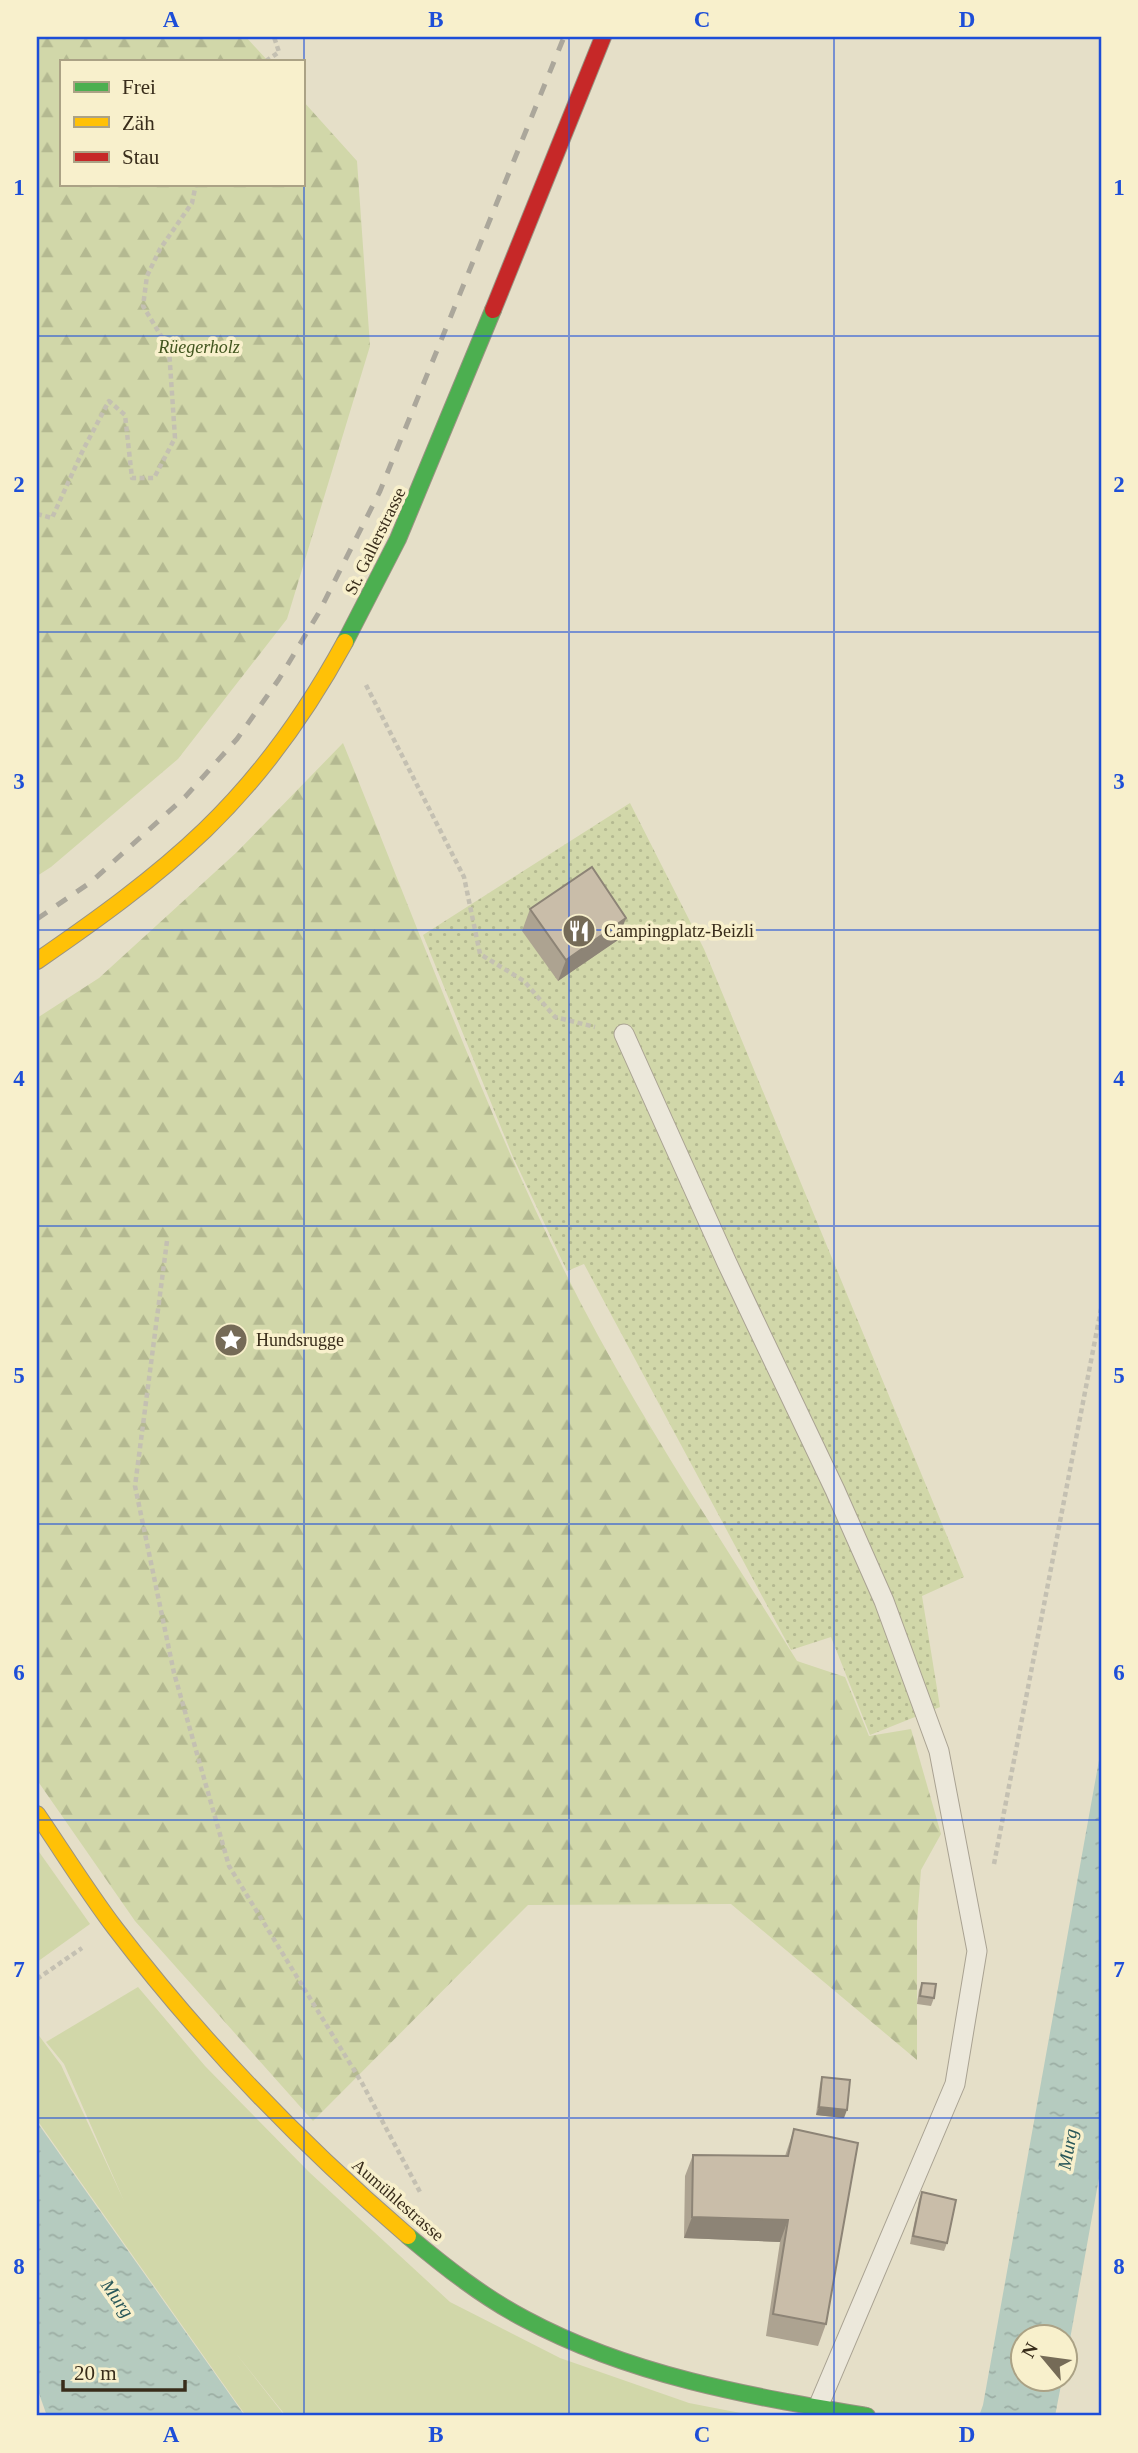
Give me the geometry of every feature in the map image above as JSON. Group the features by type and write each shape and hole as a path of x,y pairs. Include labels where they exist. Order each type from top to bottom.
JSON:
{"main road":[{"name":"St. Gallerstrasse","path":"37,961 108,913 164,867 227,808 291,729 334,662 414,508 603,37"},
{"name":"Aumühlestrasse","path":"37,1814 115,1928 229,2065 345,2181 472,2288 548,2332 625,2363 719,2390 867,2416"}],"lane":[{"path":"624,1034 884,1601 939,1751 977,1951 955,2084 818,2407"}],"path":[{"path":"267,60 279,52 274,37"},
{"path":"37,514 52,518 109,401 125,415 132,478 154,478 175,438 169,349 143,306 147,276 160,248 192,203 196,186"},
{"path":"362,678 464,877 480,954 524,981 555,1017 624,1034"},
{"path":"167,1241 135,1486 174,1673 229,1866 362,2083 426,2204"},
{"path":"993,1870 1101,1310"},
{"path":"37,1979 80,1950"}],"green space":[{"name":"Rüegerholz","path":"37,37 246,37 267,60 60,60 60,186 304,186 304,102 357,161 370,346 287,619 178,759 37,876"},
{"path":"343,743 504,1140 564,1270 617,1370 797,1661 845,1677 869,1736 911,1729 941,1834 921,1870 917,1922 917,2060 731,1904 528,1905 313,2121 135,1921 37,1780 37,1018 99,978 237,852"},
{"path":"630,803 704,949 964,1577 922,1596 940,1707 870,1735 831,1637 791,1650 584,1264 567,1271 513,1157 423,935"},
{"path":"37,1849 90,1924 37,1962"},
{"path":"138,1987 205,2066 309,2172 450,2302 560,2358 689,2403 756,2416 286,2416 234,2351 285,2416 246,2416 37,2120 37,2033 61,2065 124,2201 64,2064 46,2042"}],"water":[{"name":"Murg","path":"1101,1749 1101,2167 1073,2324 1009,2324 1009,2394 1059,2394 1055,2416 979,2416"},
{"name":"Murg","path":"37,2122 245,2416 47,2416 37,2388"}],"building":[{"path":"592,867 626,918 566,960 530,909"},
{"path":"922,1983 936,1984 934,1998 920,1996"},
{"path":"822,2077 850,2080 847,2110 819,2107"},
{"path":"794,2129 858,2143 826,2324 773,2314 788,2220 692,2217 693,2155 788,2156"},
{"path":"922,2192 956,2200 947,2243 913,2236"}],"railway":[{"path":"37,919 91,882 185,797 237,739 279,679 318,614 380,491 564,37"}],"traffic: fast":[{"path":"345,642 398,539 493,310"},
{"path":"408,2236 494,2301 565,2339 649,2369 735,2392 867,2416"}],"traffic: slow":[{"path":"37,961 145,882 186,848 226,809 282,741 345,642"},
{"path":"37,1814 105,1914 148,1970 217,2051 329,2165 408,2236"}],"traffic: jam":[{"path":"493,310 603,37"}],"place":[{"name":"Campingplatz-Beizli","path":"579,931"},
{"name":"Hundsrugge","path":"231,1340"}]}
